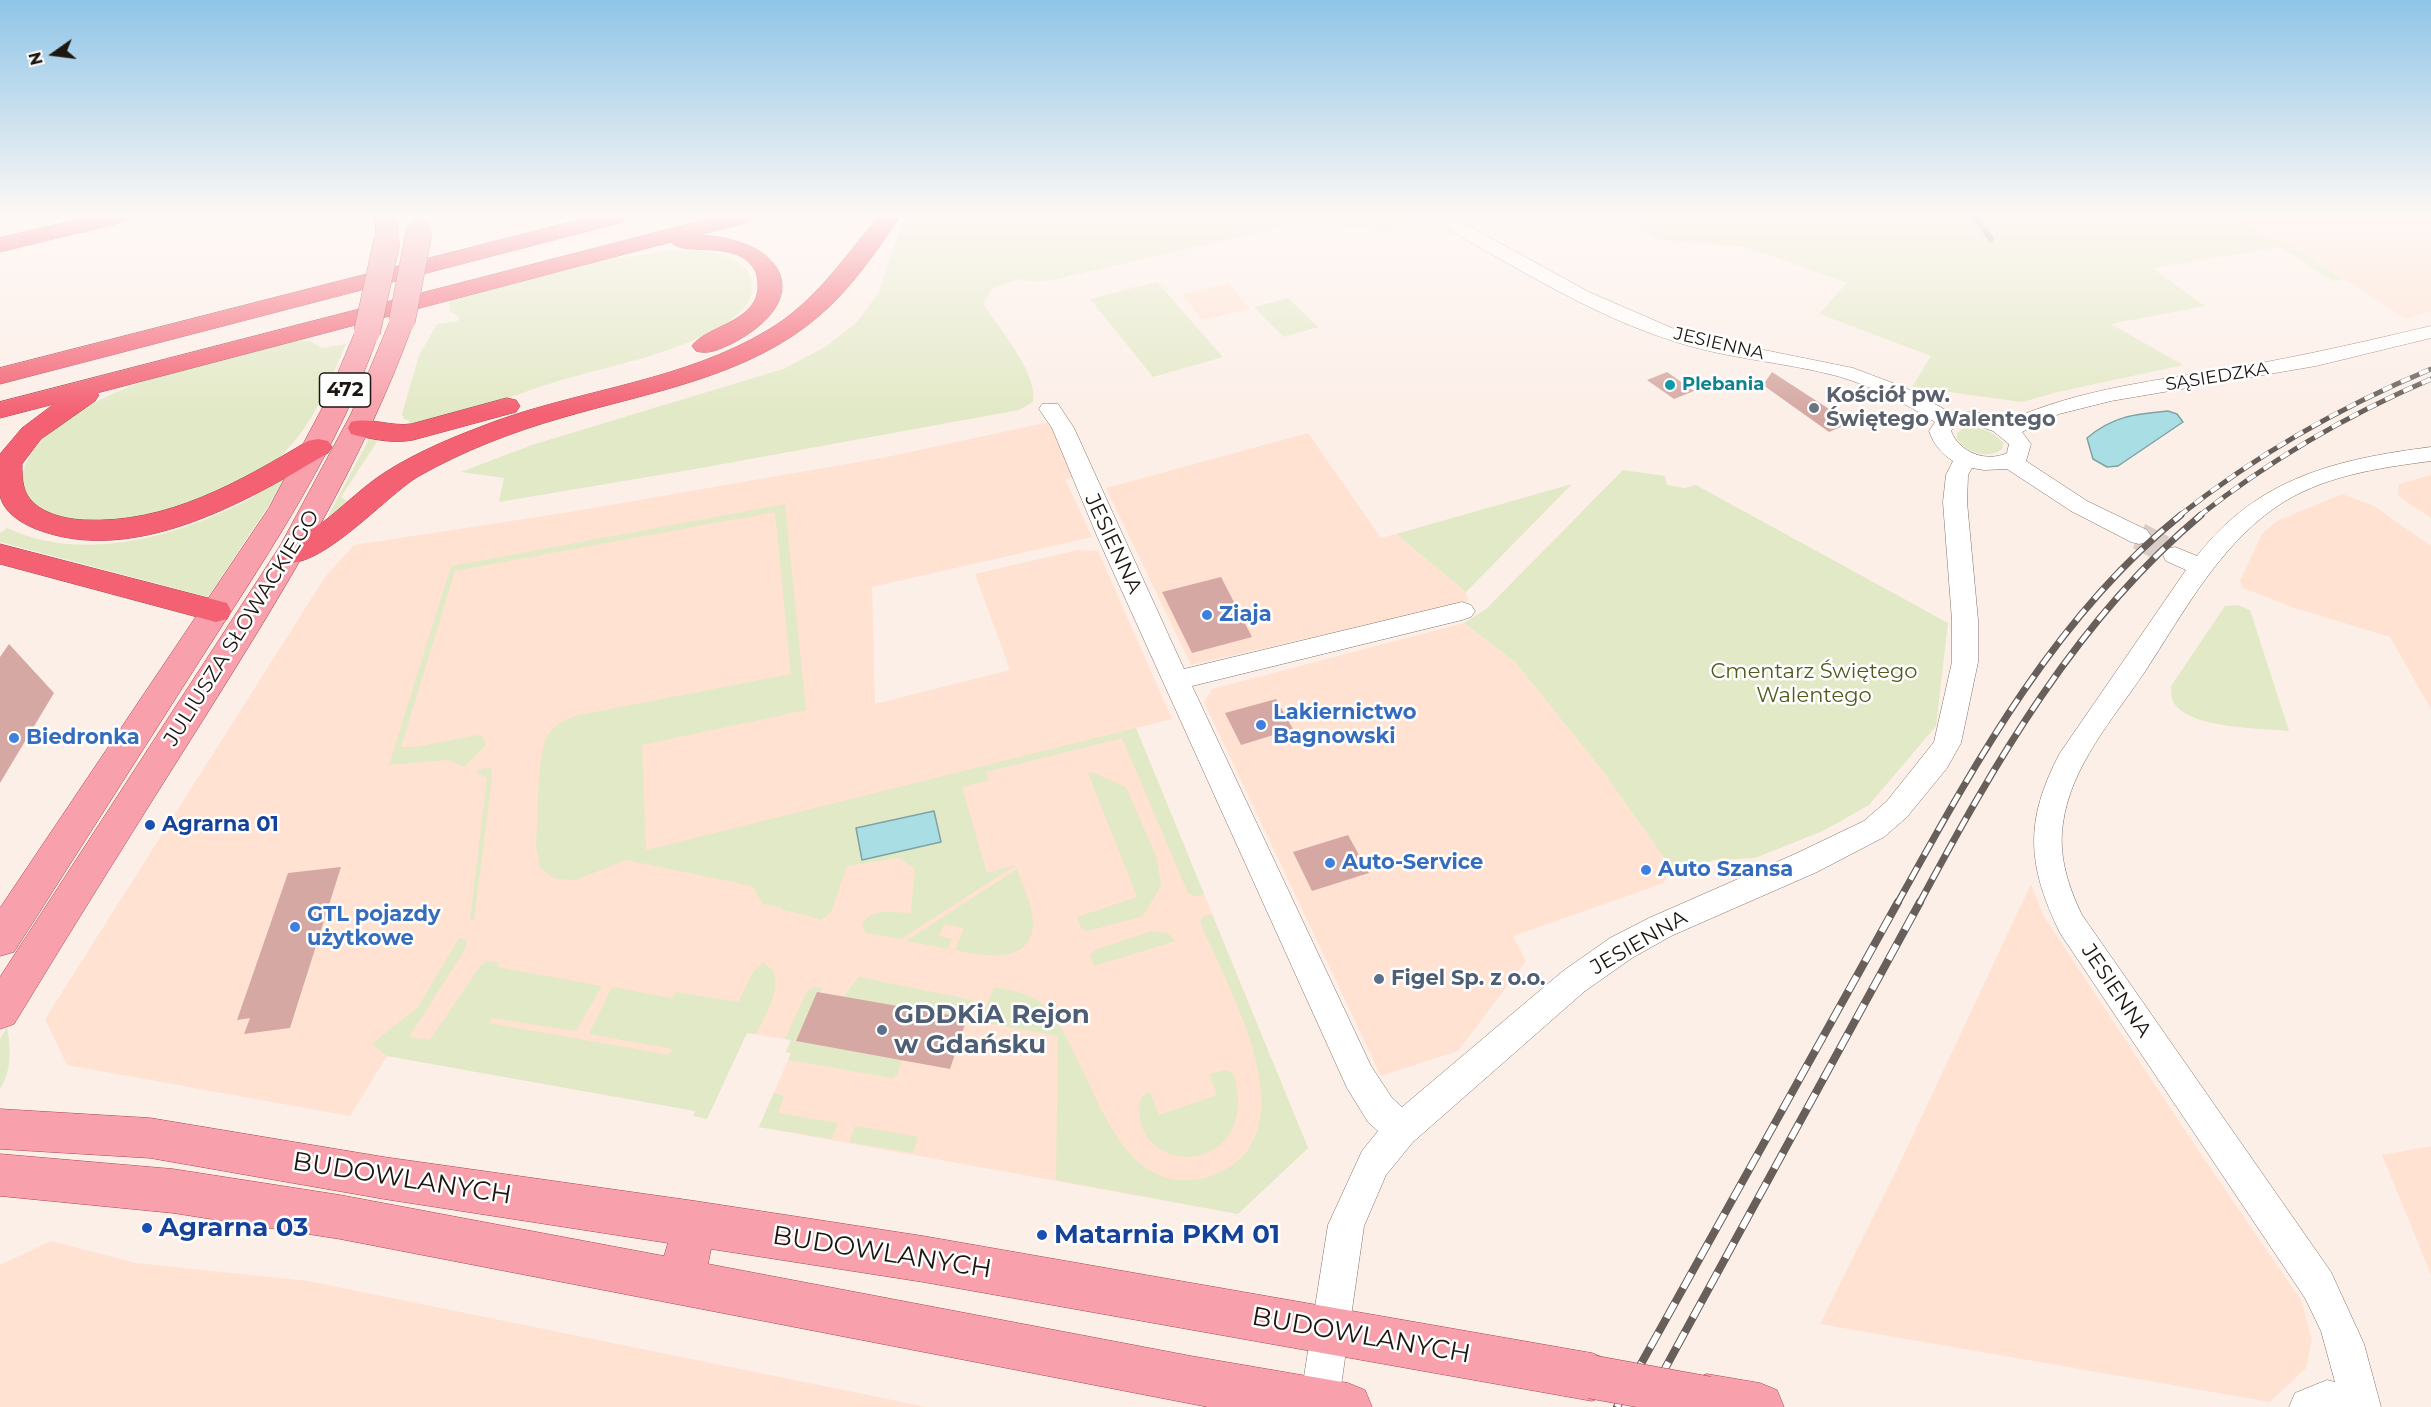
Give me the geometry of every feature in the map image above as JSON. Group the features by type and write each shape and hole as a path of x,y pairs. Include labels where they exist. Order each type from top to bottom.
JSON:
{"highway":[{"path":"0,356 286,283"},
{"path":"0,376 361,283"},
{"path":"0,391 416,283"},
{"path":"0,410 489,283"},
{"path":"361,428 401,434 413,432 688,352 742,327 767,300 768,283"},
{"path":"291,555 323,537 394,480 467,442 554,411 693,370 737,354 795,324 825,298 838,283"},
{"path":"105,383 59,412 29,438 9,462 3,479 4,496 15,512 33,522 67,530 103,531 146,525 210,506 261,481 318,447"},
{"path":"0,554 216,611"}],"main road":[{"name":"JULIUSZA SŁOWACKIEGO","path":"0,940 282,510 318,447 353,373 367,332 380,283"},
{"name":"JULIUSZA SŁOWACKIEGO","path":"0,1011 291,555 339,471 386,371 402,321 409,283"},
{"name":"BUDOWLANYCH","path":"0,1129 150,1138 384,1178 924,1258 1760,1407"},
{"path":"0,1175 172,1191 306,1212 1334,1405"},
{"path":"680,1284 695,1223"}],"street":[{"name":"JESIENNA","path":"1558,283 1664,332 1736,350 1847,372 1903,394 1948,421"},
{"name":"SĄSIEDZKA","path":"2007,430 2052,409 2111,394 2316,360 2431,333"},
{"name":"JESIENNA","path":"1050,409 1063,428 1086,485 1359,1077 1380,1110 1401,1130"},
{"path":"1970,418 1989,422 2007,430 2020,444 2020,451 2011,461 1990,464 1966,458 1946,446 1941,439 1940,431 1948,421 1970,418"},
{"name":"JESIENNA","path":"2309,1407 2327,1400 2360,1407 2349,1353 2333,1312 2318,1285 2084,945 2062,907 2050,875 2047,818 2055,791 2070,761 2188,561 2242,521 2293,488 2376,462 2431,454"},
{"name":"JESIENNA","path":"1334,1405 1329,1331 1346,1225 1374,1163 1401,1130 1575,981 1622,948 1660,927 1806,863 1874,829 1897,809 1920,783 1947,743 1965,662 1965,620 1955,502 1957,475 1966,458"},
{"path":"2011,461 2079,506 2139,536"},
{"path":"1176,680 1462,611"}],"shaded area":[{"path":"1228,283 1250,309 1202,320 1182,294"},
{"path":"2349,283 2431,283 2431,311 2406,319"},
{"path":"1049,422 1074,477 1065,479 1092,537 872,587 875,704 1010,670 975,574 1078,550 1098,551 1172,719 1136,728 1308,1148 1238,1214 759,1127 791,1053 786,1052 791,1040 734,1031 696,1111 387,1056 350,1116 67,1065 45,1019 325,577 354,545 576,511 887,457"},
{"name":"Ziaja","path":"1308,433 1381,538 1396,534 1466,592 1468,601 1191,665 1106,488"},
{"path":"2431,475 2431,518 2398,496 2399,484"},
{"path":"2342,494 2374,506 2431,546 2431,709 2390,637 2295,608 2243,588 2240,581 2262,534 2277,521"},
{"path":"1464,623 1515,662 1602,770 1670,866 1664,883 1513,936 1526,961 1458,1051 1381,1076 1204,702 1212,689"},
{"path":"2031,884 2043,915 2190,1138 2302,1302 2312,1341 2306,1368 2270,1402 1820,1324 1897,1169"},
{"path":"2431,1146 2431,1275 2382,1155"},
{"path":"51,1241 136,1263 308,1281 927,1407 0,1407 0,1265"}],"green space":[{"path":"519,283 751,283 752,288 750,299 740,312 726,323 687,343 558,381 471,411 405,429 410,421 404,419 402,414 419,355 437,324 458,321 459,317 450,311 449,300"},
{"path":"882,283 1008,283 992,289 983,304 1024,365 1033,390 1033,402 1019,410 499,502 504,478 461,472 532,445 783,369 825,347 857,322 879,292"},
{"path":"1158,283 1223,357 1153,377 1090,299"},
{"path":"1847,283 2172,283 2205,306 2111,324 2183,365 2022,402 1912,387 1931,356 1819,314"},
{"path":"1288,298 1318,327 1284,337 1254,307"},
{"path":"297,340 310,341 322,348 346,344 334,373 305,428 285,452 243,483 195,506 157,516 111,522 66,519 47,513 29,499 21,483 27,461 47,435 76,413 110,395 148,380 188,367"},
{"path":"1964,428 1980,428 1990,432 2003,443 2002,449 1991,454 1984,454 1966,448 1957,439 1957,433"},
{"path":"370,437 378,440 341,497 350,503 331,520 328,516"},
{"name":"Cmentarz Świętego Walentego","path":"1623,470 1665,476 1667,485 1685,488 1696,485 1948,623 1936,726 1869,805 1823,831 1755,858 1714,860 1677,876 1602,770 1515,662 1464,623 1486,609"},
{"path":"288,477 208,597 0,542 0,533 7,528 34,538 63,544 93,545 152,536 210,518 243,503"},
{"path":"1572,484 1466,592 1396,534"},
{"path":"785,504 806,710 642,745 646,850 1136,728 1204,894 1195,897 1188,893 1122,738 986,772 989,780 962,787 987,873 1016,865 901,939 866,933 862,925 865,919 877,913 911,913 915,869 899,858 847,866 831,912 821,920 763,904 752,886 626,860 576,880 550,876 540,867 536,847 538,792 543,748 546,739 556,726 564,720 579,715 791,674 775,512 455,571 401,747 415,747 478,735 483,737 486,745 464,767 449,760 389,765 451,566"},
{"path":"2238,605 2250,610 2289,731 2243,728 2208,722 2181,710 2172,699 2171,686 2225,606"},
{"path":"487,767 491,769 492,778 474,920 470,920 487,778 475,772"},
{"path":"1091,772 1126,787 1156,856 1161,885 1143,916 1088,931 1082,930 1077,917 1137,897 1088,773"},
{"path":"1017,869 1033,915 1031,936 1025,946 1004,955 955,950 964,928 944,924 939,936 952,939 948,949 906,941"},
{"path":"1212,914 1308,1148 1238,1214 1056,1180 1058,1036 981,1022 994,987 1029,996 1047,1009 1063,1031 1106,1119 1123,1145 1144,1166 1169,1178 1208,1177 1236,1163 1251,1145 1260,1121 1261,1093 1257,1064 1248,1033 1200,922 1204,916"},
{"path":"1152,931 1167,933 1176,941 1094,966 1090,955 1095,950"},
{"path":"459,938 467,941 464,951 409,1037 430,1040 480,966 487,961 499,962 497,967 602,986 576,1031 492,1018 489,1023 669,1055 672,1049 589,1034 612,987 672,998 676,992 738,1002 753,972 763,963 773,970 774,994 756,1034 747,1033 707,1119 693,1116 695,1111 387,1056 372,1044 418,1007"},
{"path":"859,977 973,1000 967,1018 843,997"},
{"path":"822,988 820,993 817,993 796,1041 902,1060 897,1075 892,1078 788,1060 791,1053 786,1052 791,1040 785,1039 805,995 810,989"},
{"path":"7,1027 10,1059 7,1074 0,1089 0,1039"},
{"path":"1226,1070 1234,1075 1238,1108 1231,1132 1216,1148 1197,1156 1177,1156 1158,1148 1145,1133 1139,1110 1143,1097 1150,1092 1159,1115 1217,1095 1209,1074"},
{"path":"774,1093 784,1096 778,1113 838,1123 832,1139 759,1127"},
{"path":"855,1126 918,1137 913,1153 849,1142"}],"water":[{"path":"2168,411 2177,414 2183,422 2118,466 2107,467 2093,459 2087,438 2106,425 2125,417"},
{"path":"934,811 941,842 862,860 856,828"}],"building":[{"name":"Plebania","path":"1667,372 1694,391 1674,399 1647,380"},
{"name":"Kościół pw. Świętego Walentego","path":"1772,372 1850,423 1829,432 1763,385"},
{"name":"Ziaja","path":"1221,577 1252,637 1192,653 1162,592"},
{"name":"Biedronka","path":"9,644 54,693 0,783 0,657"},
{"name":"Lakiernictwo Bagnowski","path":"1276,699 1293,729 1241,745 1225,713"},
{"name":"Auto-Service","path":"1348,835 1369,873 1312,891 1293,852"},
{"name":"GTL pojazdy użytkowe","path":"341,867 290,1028 244,1034 250,1018 237,1020 288,873"},
{"name":"GDDKiA Rejon w Gdańsku","path":"817,992 967,1018 950,1069 796,1041"}],"tunnel":[{"path":"2139,536 2175,555"}],"railway":[{"path":"2179,516 2208,493 2269,452 2364,399 2431,369"},
{"path":"2199,516 2226,495 2310,440 2369,408 2431,379"},
{"path":"1897,904 1987,746 2056,646 2094,599 2136,555 2181,515"},
{"path":"1919,904 2009,746 2077,646 2156,556 2201,515"},
{"path":"1617,1407 1898,902"},
{"path":"1644,1407 1920,902"}],"place":[{"name":"Plebania","path":"1670,385"},
{"name":"Kościół pw. Świętego Walentego","path":"1814,408"},
{"name":"Ziaja","path":"1207,615"},
{"name":"Lakiernictwo Bagnowski","path":"1261,725"},
{"name":"Biedronka","path":"14,738"},
{"name":"Agrarna 01","path":"150,825"},
{"name":"Auto-Service","path":"1330,863"},
{"name":"Auto Szansa","path":"1646,870"},
{"name":"GTL pojazdy użytkowe","path":"295,927"},
{"name":"Figel Sp. z o.o.","path":"1379,979"},
{"name":"GDDKiA Rejon w Gdańsku","path":"882,1030"},
{"name":"Agrarna 03","path":"147,1228"},
{"name":"Matarnia PKM 01","path":"1042,1235"}]}
